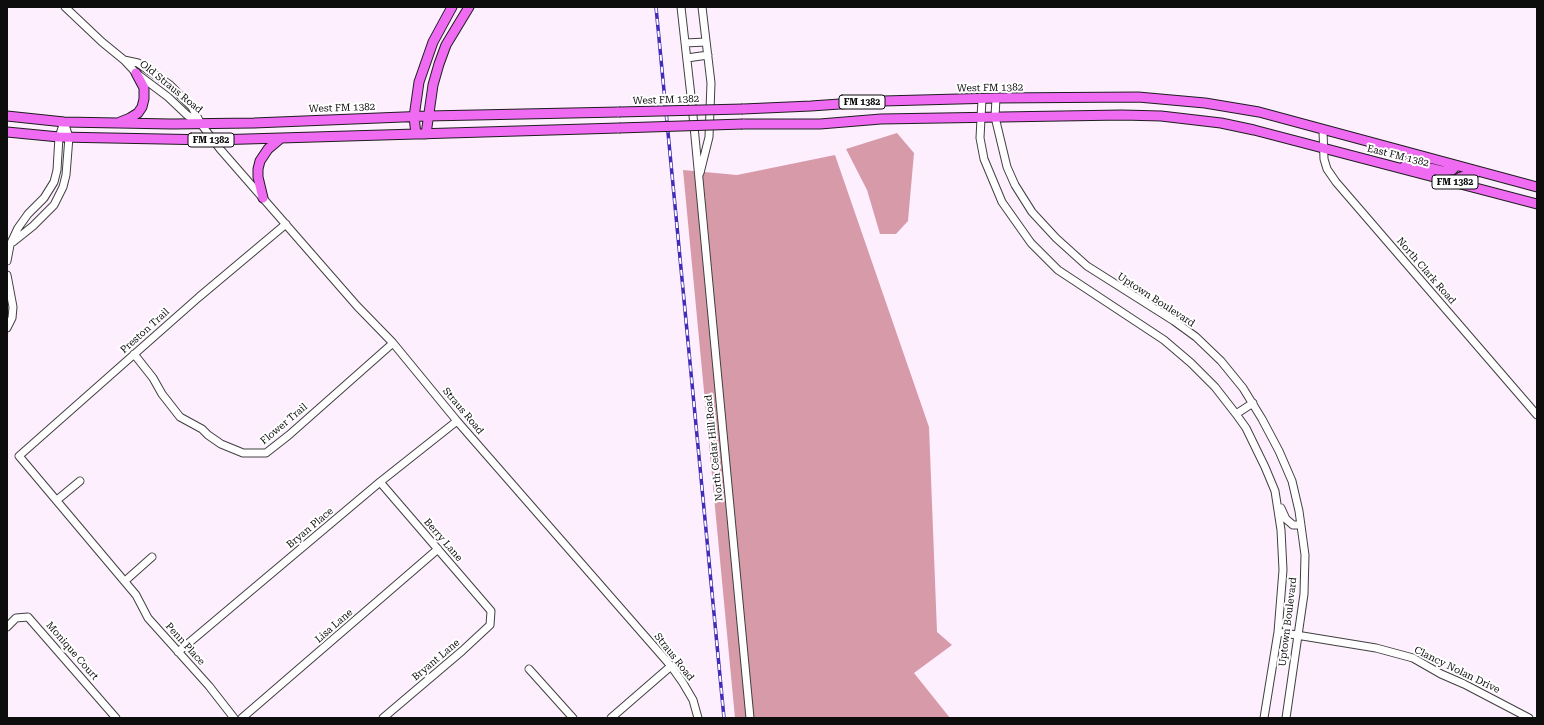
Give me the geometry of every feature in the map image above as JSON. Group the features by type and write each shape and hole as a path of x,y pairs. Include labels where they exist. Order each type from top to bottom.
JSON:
{"main road":[{"path":"416,134 414,117 419,82 433,42 452,7"},
{"path":"426,134 432,85 439,64 446,45 469,7"},
{"path":"116,124 138,113 142,106 144,99 144,88 136,73"},
{"name":"West FM 1382","path":"7,116 64,122 116,124 201,124 428,116 743,109 883,101 996,98 1138,97 1204,103 1259,112 1323,131"},
{"name":"FM 1382","path":"7,132 59,137 213,140 743,124 820,124 868,120 1122,115 1161,116 1232,126 1323,148"},
{"name":"East FM 1382","path":"1323,131 1537,187"},
{"path":"263,198 258,177 260,161 268,149 281,138"},
{"name":"East FM 1382","path":"1323,148 1537,204"},
{"path":"1402,168 1410,163 1444,171 1452,170 1456,166"},
{"path":"1453,181 1477,172"}],"street":[{"name":"Old Straus Road","path":"65,7 102,42 124,60 136,73 168,97 187,115 201,124"},
{"name":"North Cedar Hill Road","path":"681,7 699,177 750,718"},
{"name":"North Cedar Hill Road","path":"699,177 709,137 711,83 702,7"},
{"path":"685,43 706,42"},
{"path":"687,58 708,55"},
{"name":"Old Straus Road","path":"124,60 138,63 170,85 192,107 201,124"},
{"name":"Uptown Boulevard","path":"996,98 995,117 1007,168 1015,185 1032,212 1056,238 1087,266 1174,322 1196,338 1234,376 1253,403 1280,451 1292,481 1301,525 1305,555 1304,594 1286,718"},
{"name":"Uptown Boulevard","path":"982,99 980,138 982,152 992,181 1005,206 1031,243 1058,270 1164,340 1191,363 1214,387 1236,414 1253,443 1275,491 1281,530 1283,570 1278,632 1264,718"},
{"path":"7,261 10,245 22,222 44,198 54,182 57,170 59,137 64,122"},
{"path":"10,245 44,216 58,197 63,187 66,174 69,137 64,122"},
{"name":"Straus Road","path":"201,124 263,198 358,306 393,343 457,421 671,666 683,682 693,700 698,718"},
{"name":"North Clark Road","path":"1323,131 1324,158 1327,169 1336,182 1537,414"},
{"name":"Preston Trail","path":"19,456 199,297 286,224"},
{"path":"7,275 13,307 12,318 7,328"},
{"name":"Flower Trail","path":"134,354 180,417 202,429 221,444 243,453 266,453 289,435 393,343"},
{"path":"1236,414 1253,403"},
{"name":"Bryan Place","path":"178,652 380,482 457,421"},
{"name":"Penn Place","path":"19,456 125,581 136,595 148,618 209,686 234,718"},
{"path":"57,500 80,481"},
{"name":"Berry Lane","path":"380,482 491,611"},
{"path":"1275,491 1286,519 1293,525 1301,525"},
{"name":"Lisa Lane","path":"242,718 438,549"},
{"path":"125,581 152,558"},
{"name":"Bryant Lane","path":"383,718 462,652 490,625 491,611"},
{"name":"Monique Court","path":"7,627 16,618 28,617 116,718"},
{"name":"Clancy Nolan Drive","path":"1278,632 1376,648 1413,658 1441,674 1464,684 1528,718"},
{"path":"611,718 671,666"},
{"path":"530,669 573,718"}],"shaded area":[{"path":"897,133 914,153 908,221 896,234 880,234 867,190 846,149"},
{"path":"835,155 929,427 937,632 952,645 914,673 950,718 735,718 683,170 737,175"}],"railway":[{"path":"656,7 724,718"}]}
